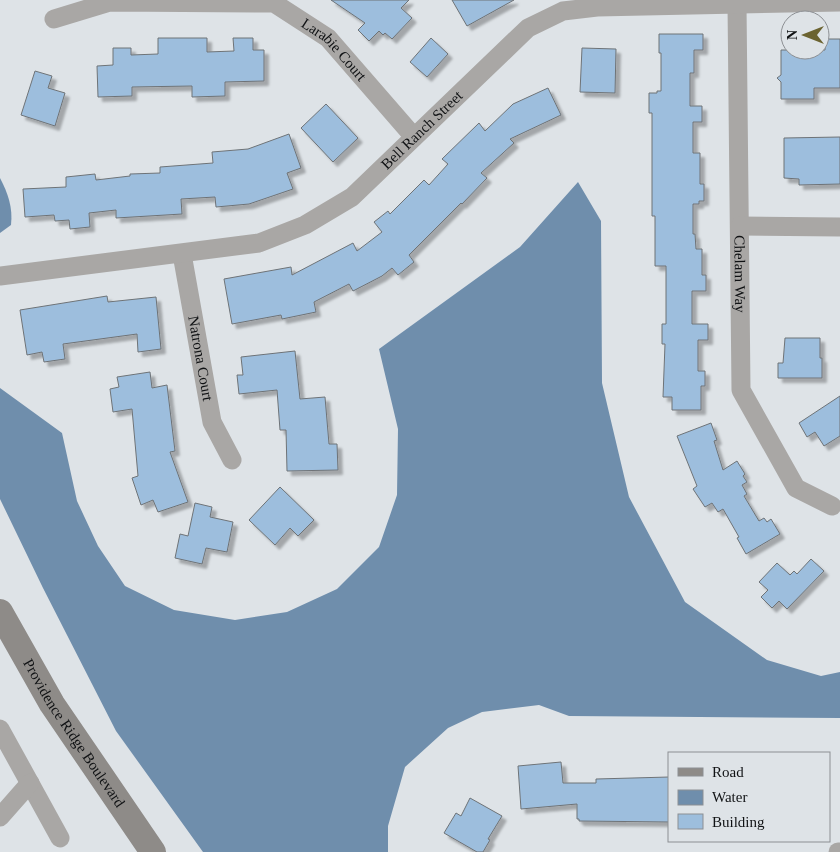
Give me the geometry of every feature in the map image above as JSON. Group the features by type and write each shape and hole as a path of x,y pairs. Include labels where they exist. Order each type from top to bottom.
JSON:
{"street":[{"name":"Larabie Court","path":"54,19 110,2 274,3 328,38 414,137"},
{"name":"Bell Ranch Street","path":"0,276 260,243 305,225 352,197 528,28 563,11 597,7 840,2"},
{"name":"Chelam Way","path":"737,4 741,390 796,488 832,506"},
{"path":"740,226 840,227"},
{"name":"Natrona Court","path":"182,254 212,422 232,460"},
{"name":"Providence Ridge Boulevard","path":"0,612 52,704 153,852"},
{"path":"0,729 60,838"},
{"path":"0,817 30,784"}],"water":[{"path":"0,178 9,201 11,225 0,233"},
{"path":"578,182 601,221 602,383 629,497 685,602 767,660 821,676 840,672 840,718 569,716 539,705 482,712 448,728 405,767 388,826 388,852 203,852 116,731 0,499 0,388 62,433 77,501 98,546 125,586 174,610 235,620 287,612 337,589 379,547 397,495 398,429 379,349 520,247"}],"building":[{"path":"331,0 409,0 401,8 412,18 392,39 379,31 369,41 358,30 365,23"},
{"path":"452,0 514,0 467,26"},
{"path":"659,34 703,34 703,50 694,50 694,73 690,73 690,106 702,106 702,122 693,122 693,153 700,153 700,184 704,184 704,201 699,201 699,204 693,204 693,234 695,234 696,249 702,249 702,275 706,275 706,291 692,291 692,324 708,324 708,340 698,340 698,371 705,371 705,386 701,386 701,410 672,410 672,397 663,397 665,344 662,344 662,324 666,324 666,266 655,266 655,216 652,216 652,113 649,113 649,93 661,91"},
{"path":"158,38 207,38 207,52 234,51 233,38 253,38 253,50 264,50 264,81 225,82 225,96 192,97 192,86 132,87 132,96 98,97 97,66 113,65 113,48 131,48 131,55 158,54"},
{"path":"431,38 448,54 427,77 410,62"},
{"path":"830,39 840,39 840,88 814,88 814,99 781,99 781,82 777,78 781,75 781,60 830,60"},
{"path":"582,48 616,49 615,93 580,92"},
{"path":"35,71 52,76 48,88 65,93 55,126 21,115"},
{"path":"548,88 561,115 510,139 514,143 481,173 487,178 409,255 414,262 398,275 392,268 382,276 353,291 349,284 314,302 316,312 282,319 281,315 232,324 224,279 291,267 292,275 353,243 357,251 382,232 374,222 388,211 390,214 424,180 429,185 448,164 442,159 479,123 485,131 513,104"},
{"path":"326,104 358,138 333,162 301,128"},
{"path":"289,134 301,168 287,173 293,189 249,204 216,207 215,197 181,199 182,214 116,218 116,210 89,213 90,227 70,229 69,220 55,221 54,215 25,217 23,189 66,187 66,177 95,174 96,180 130,176 130,174 160,173 160,167 213,163 212,152 248,149"},
{"path":"840,137 840,184 799,185 799,179 784,178 784,138"},
{"path":"107,296 108,302 156,297 161,349 138,352 137,334 63,344 65,359 44,362 42,352 27,355 20,310"},
{"path":"785,338 820,338 822,378 778,378 778,363 783,363"},
{"path":"295,351 300,399 325,397 329,444 337,444 338,470 287,471 286,430 280,430 277,390 239,394 237,375 243,375 241,357"},
{"path":"150,372 152,388 167,385 175,451 170,452 188,502 158,512 153,500 141,505 132,478 138,476 132,409 113,412 110,389 119,387 117,377"},
{"path":"840,396 840,436 824,446 815,432 807,437 799,423"},
{"path":"711,423 717,440 714,441 723,470 737,461 745,474 743,476 747,482 742,485 747,494 744,496 759,521 764,518 767,522 771,519 780,534 746,554 737,538 739,537 723,509 718,512 712,503 705,507 693,489 697,486 677,436"},
{"path":"280,487 314,520 298,536 290,528 275,545 249,520"},
{"path":"195,503 212,507 210,517 233,522 227,552 206,548 202,564 175,558 180,534 188,536"},
{"path":"811,559 824,571 787,609 779,601 772,608 761,597 768,590 759,582 777,563 790,575 794,571 797,574"},
{"path":"561,762 563,783 596,783 596,779 668,777 668,822 579,821 577,819 577,804 521,809 518,766"},
{"path":"470,798 502,816 488,839 490,840 483,852 477,852 444,833 456,813 461,816"}]}
